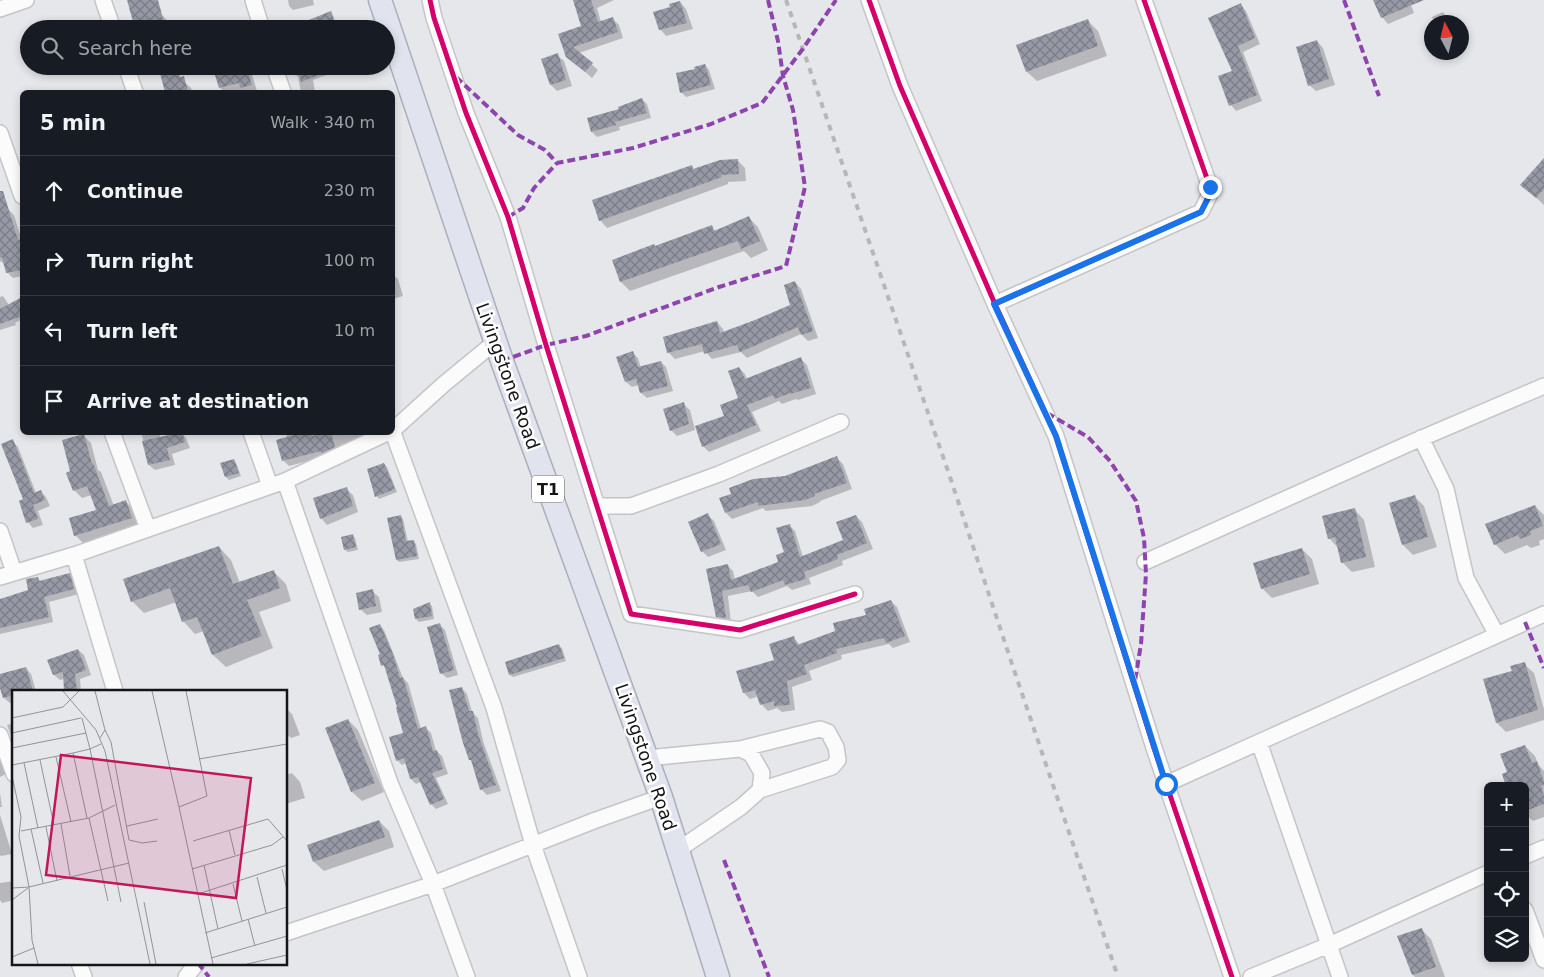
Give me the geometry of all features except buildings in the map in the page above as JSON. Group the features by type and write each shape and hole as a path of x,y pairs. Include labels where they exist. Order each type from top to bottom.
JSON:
{"highway":[{"name":"Livingstone Road","path":"380,0 387,20"},
{"name":"Livingstone Road","path":"395,45 495,342 661,797 718,977"}],"street":[{"path":"0,8 26,0"},
{"path":"103,0 110,20"},
{"path":"253,0 259,20"},
{"path":"430,0 434,18 466,113 508,217 546,345 631,614 740,630 855,594"},
{"path":"869,0 900,86 994,304 1056,436 1166,784 1232,977"},
{"path":"994,304 1201,212 1209,196 1210,187 1144,0"},
{"path":"129,75 134,90"},
{"path":"277,75 282,90"},
{"path":"0,133 20,190"},
{"path":"395,428 444,384 495,342"},
{"path":"1146,562 1421,438 1544,386"},
{"path":"597,506 631,506 719,474 841,422"},
{"path":"113,435 148,529"},
{"path":"252,435 270,486"},
{"path":"0,531 7,575 74,555 285,482 384,435"},
{"path":"393,435 494,708 533,845 579,977"},
{"path":"1421,438 1446,489 1466,578 1497,635"},
{"path":"285,482 390,783 433,884 467,977"},
{"path":"74,555 115,690"},
{"path":"1166,784 1544,614"},
{"path":"647,758 740,749 820,729 828,732 836,747 838,760 832,767 760,790 741,806 678,850"},
{"path":"0,735 12,768"},
{"path":"1259,742 1340,977"},
{"path":"740,749 751,754 762,773 760,790"},
{"path":"288,932 433,884 661,797"},
{"path":"1529,854 1544,848"},
{"path":"1251,977 1329,945 1484,875"},
{"path":"1528,917 1544,960"},
{"path":"79,964 84,977"},
{"path":"186,977 196,964"}],"railway":[{"path":"786,0 950,477 1118,977"}],"marked path":[{"path":"502,361 546,345 586,336 719,287 786,266 805,187 793,110 783,76 778,41 768,0"},
{"path":"456,77 518,135 545,150 557,163 633,148 711,124 762,103 802,50 836,0"},
{"path":"1344,0 1379,96"},
{"path":"508,217 523,208 534,188 557,163"},
{"path":"1047,413 1088,437 1110,461 1136,501 1144,538 1146,574 1141,644 1135,681"},
{"path":"1525,622 1544,668"},
{"path":"724,860 769,977"},
{"path":"199,964 209,977"}],"cycle path":[{"path":"430,0 434,18 466,113 508,217 546,345 631,614 740,630 855,594"},
{"path":"869,0 900,86 995,304 1201,212 1209,196 1210,187 1144,0"},
{"path":"995,304 1056,436 1154,748 1232,977"}],"route":[{"path":"1166,784 1056,436 994,304 1201,212 1209,196 1210,187"}]}
